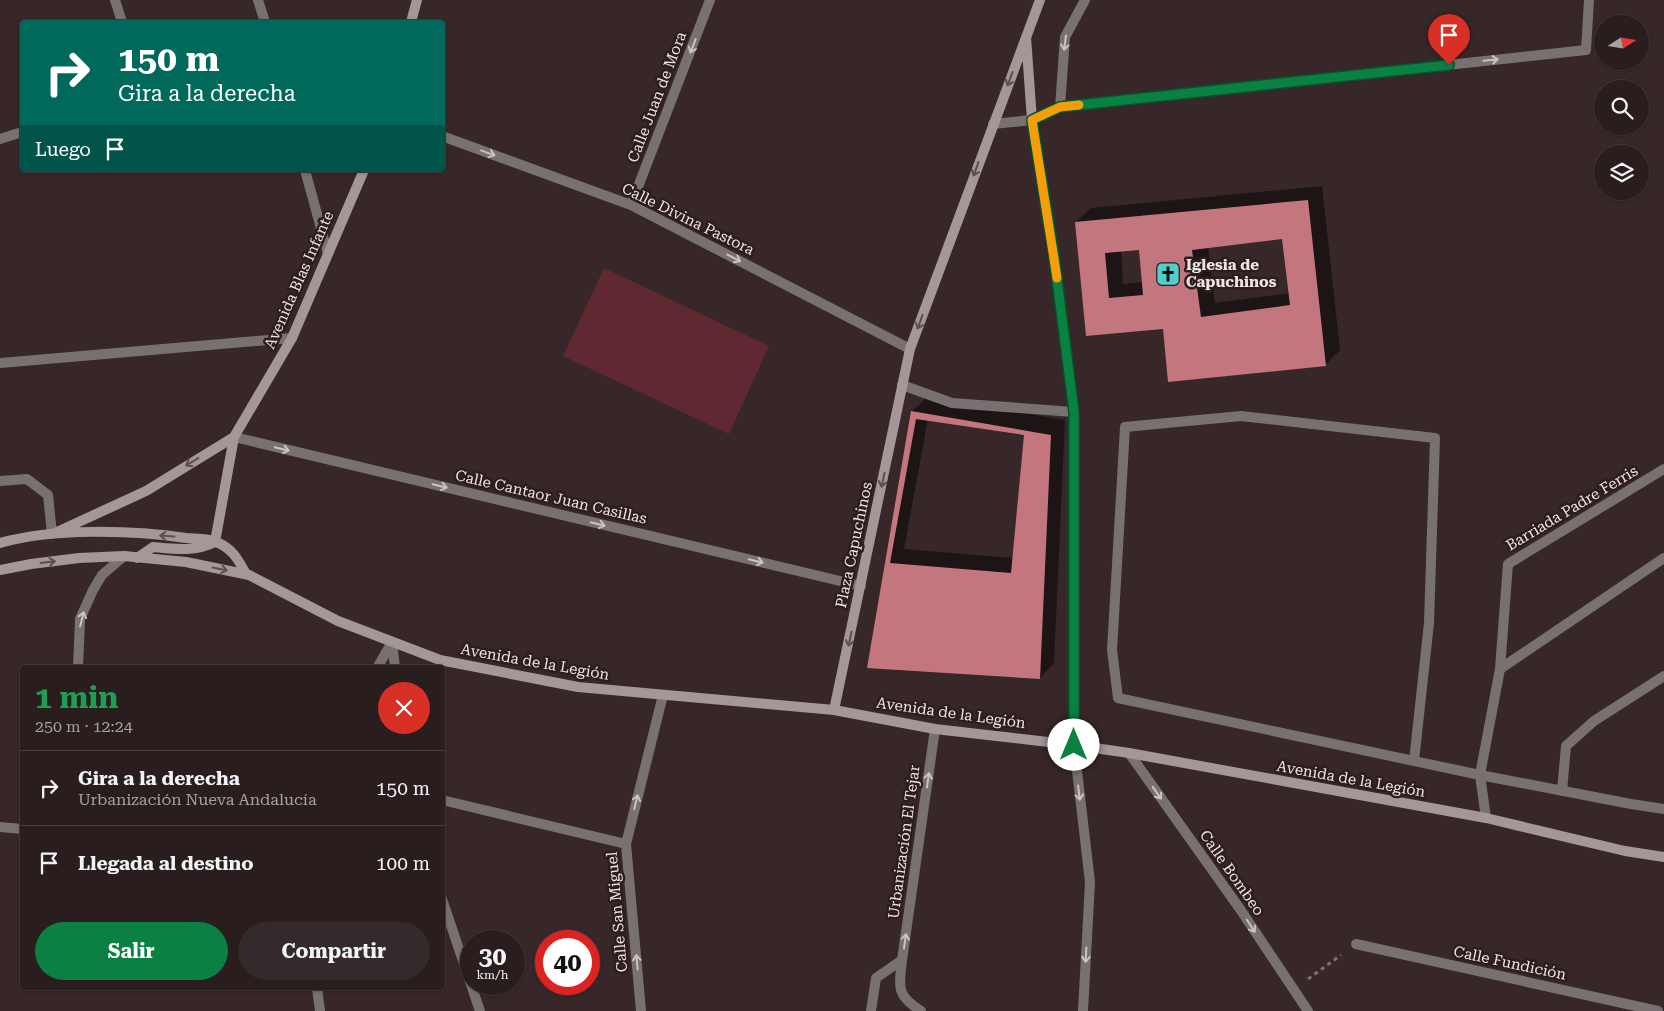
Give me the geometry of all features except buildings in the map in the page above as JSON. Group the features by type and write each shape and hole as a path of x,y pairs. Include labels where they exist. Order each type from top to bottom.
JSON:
{"street":[{"path":"115,0 121,20"},
{"path":"258,0 263,20"},
{"path":"412,20 417,0"},
{"name":"Calle Juan de Mora","path":"631,205 710,0"},
{"name":"Plaza Capuchinos","path":"834,710 910,349 1040,0"},
{"path":"1060,107 1065,36 1085,0"},
{"path":"993,124 1032,120 1060,107 1586,50 1589,0"},
{"path":"1026,34 1032,120 1054,256 1074,412 1074,745 1090,882 1083,1011"},
{"path":"0,139 20,133"},
{"name":"Calle Divina Pastora","path":"445,137 631,205 910,349"},
{"path":"306,172 328,254"},
{"name":"Avenida Blas Infante","path":"215,542 234,437 292,338 363,172"},
{"path":"0,362 292,338"},
{"path":"902,385 952,403 1074,412"},
{"name":"Avenida de la Legión","path":"1414,760 1429,623 1435,438 1241,416 1125,426 1112,650 1118,698 1480,775 1664,809"},
{"path":"52,534 146,491 234,437"},
{"name":"Calle Cantaor Juan Casillas","path":"234,437 861,586"},
{"name":"Barriada Padre Ferris","path":"1486,818 1480,775 1500,669 1508,564 1664,469"},
{"path":"0,481 27,479 48,496 52,534"},
{"path":"0,543 52,534 118,533 174,536 215,542 236,555 246,574"},
{"path":"138,558 153,547 182,550 204,547 215,542"},
{"path":"78,665 80,619 102,575 124,556"},
{"name":"Avenida de la Legión","path":"0,570 72,559 124,556 186,562 246,574 266,582 338,621 440,660 458,664 578,687 834,710 935,729 1129,753 1486,818 1625,852 1664,857"},
{"path":"1500,669 1664,558"},
{"path":"379,665 392,642"},
{"path":"392,642 395,665"},
{"path":"1562,791 1566,746 1594,722 1664,676"},
{"name":"Calle San Miguel","path":"641,1011 626,844 663,695"},
{"name":"Urbanización El Tejar","path":"921,1011 906,1001 899,985 935,729"},
{"name":"Calle Bombeo","path":"1129,753 1240,909 1292,990 1308,1011"},
{"path":"445,801 626,844"},
{"path":"0,827 20,828"},
{"path":"445,908 480,1011"},
{"name":"Calle Fundición","path":"1356,944 1658,1011"},
{"path":"871,1011 876,978 902,960"},
{"path":"317,990 320,1011"}],"path":[{"path":"1292,990 1356,944"}],"shaded area":[{"path":"604,268 769,346 729,434 563,356"}],"slow traffic":[{"path":"1057,278 1032,120 1060,107 1079,105"}],"place":[{"name":"Iglesia de Capuchinos","path":"1168,274"}],"route":[{"path":"1074,745 1074,412 1054,256 1032,120 1060,107 1449,65"}]}
